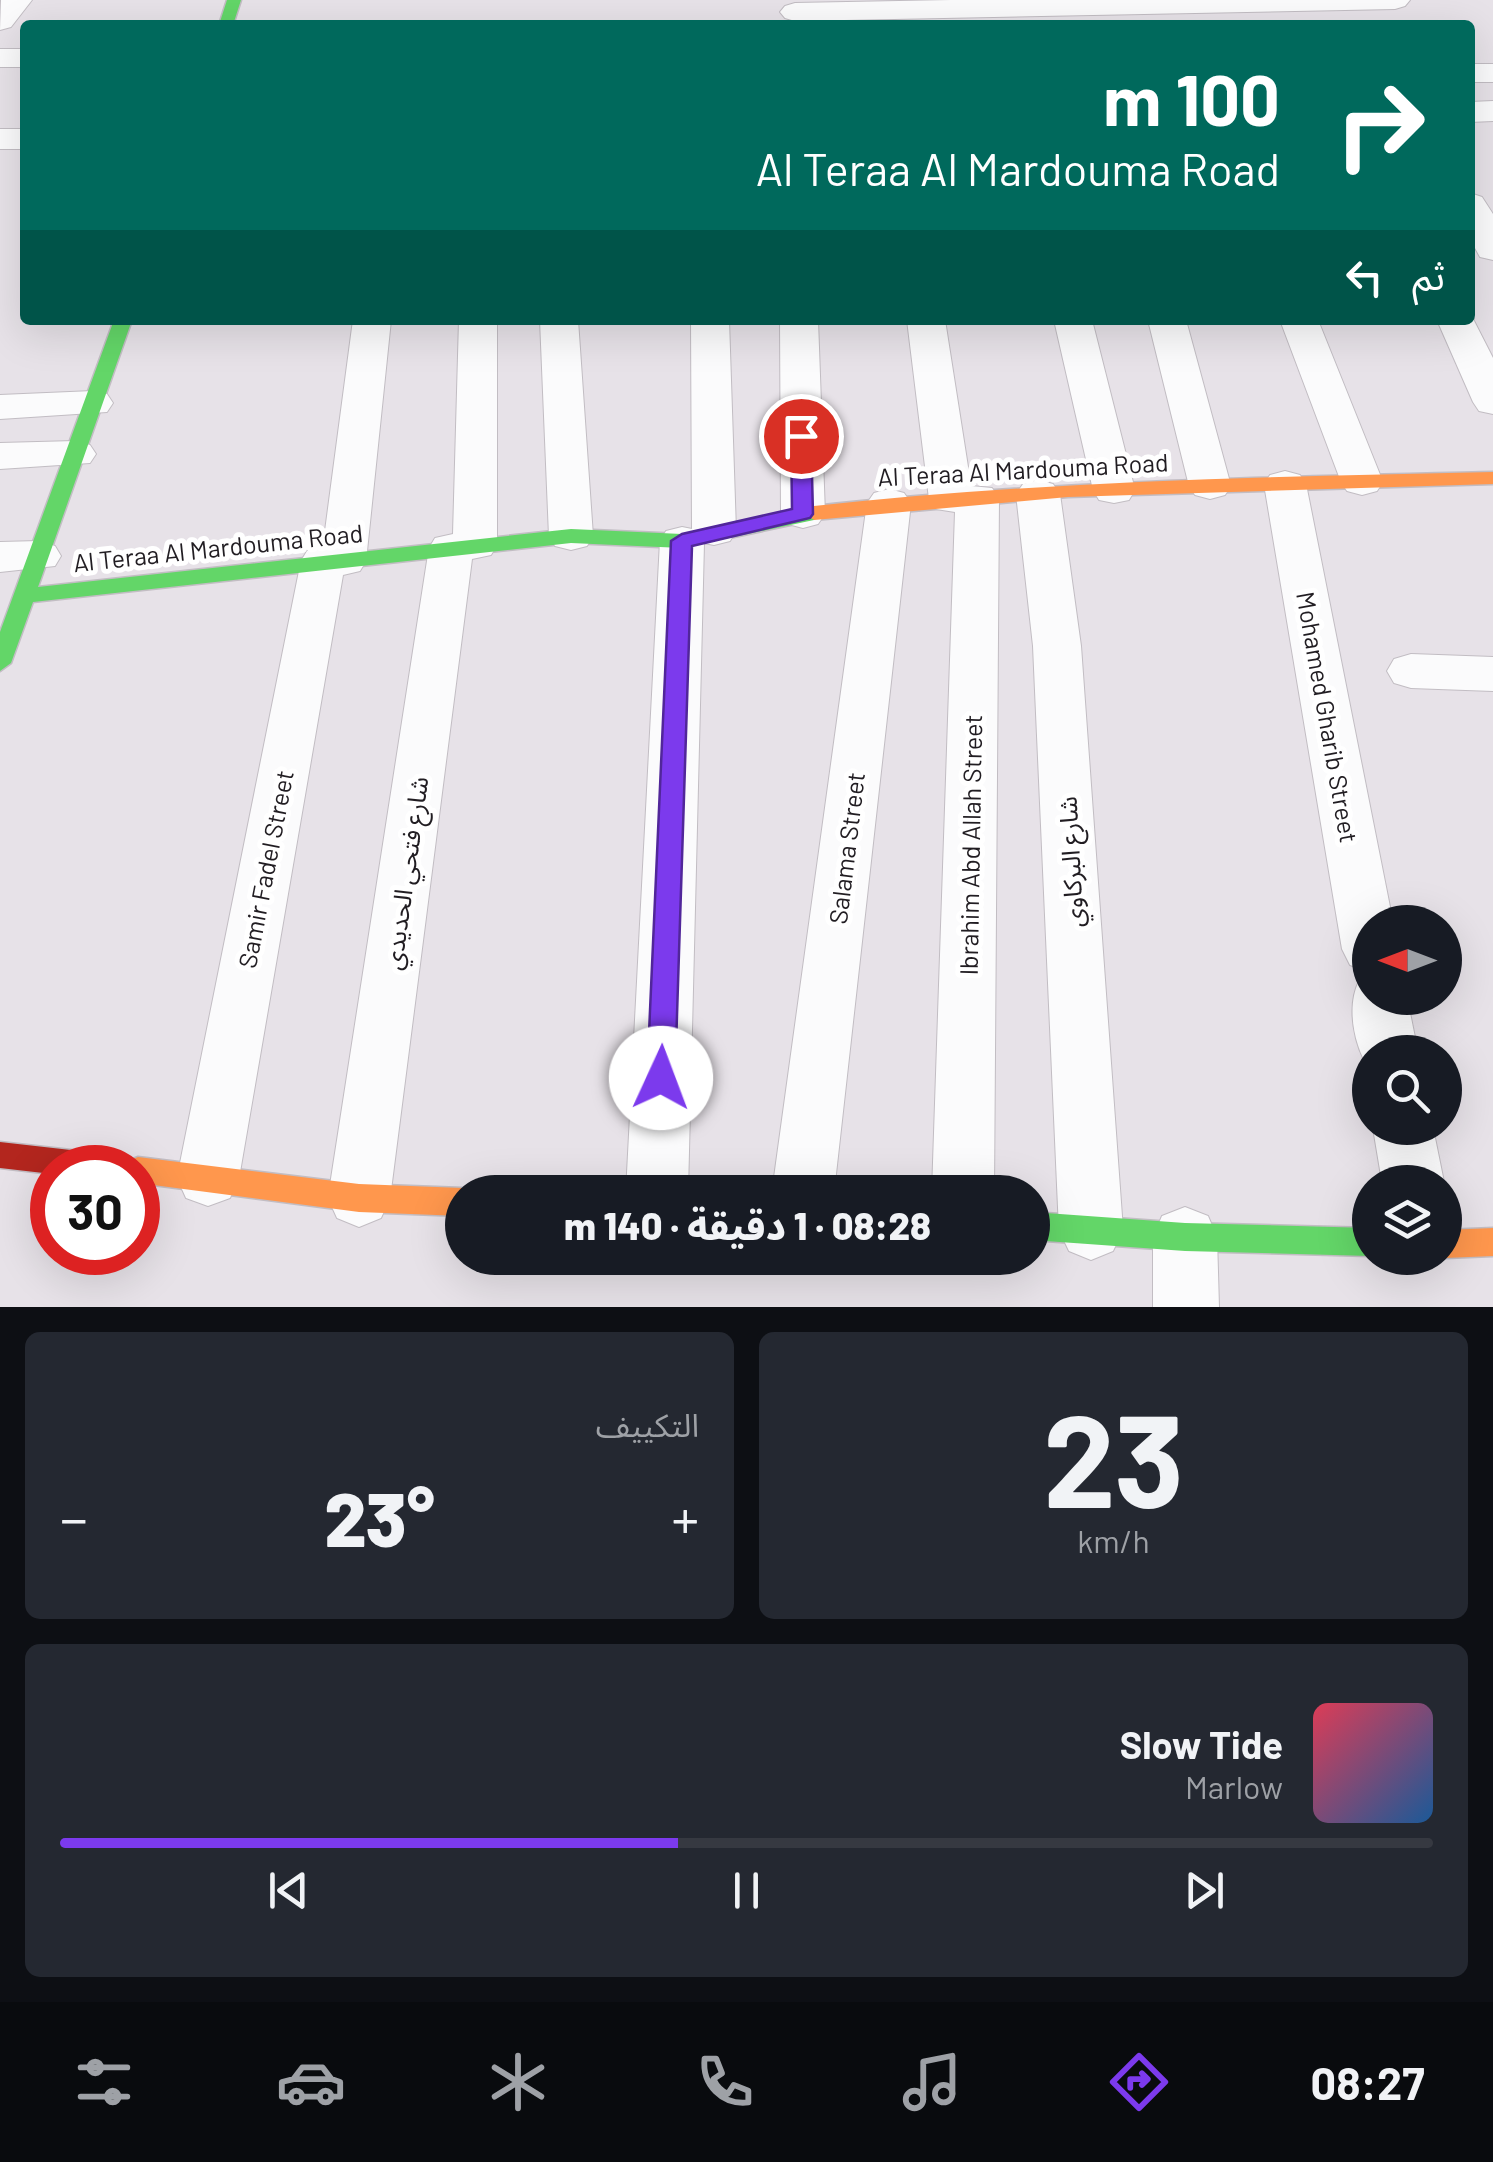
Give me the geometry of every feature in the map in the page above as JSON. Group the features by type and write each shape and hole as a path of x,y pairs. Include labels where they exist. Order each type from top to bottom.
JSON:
{"street":[{"path":"0,21 17,0"},
{"path":"794,12 1394,0"},
{"path":"1475,214 1493,248"},
{"path":"0,663 21,570 75,454 121,325"},
{"name":"Samir Fadel Street","path":"208,1178 333,561 371,325"},
{"name":"شارع فتحي الحديدي","path":"359,1198 463,547 478,325"},
{"path":"559,325 571,536"},
{"path":"657,1175 710,325"},
{"path":"799,325 803,514"},
{"name":"Ibrahim Abd Allah Street","path":"927,325 964,498 962,1175"},
{"path":"1074,325 1114,490"},
{"path":"1168,325 1210,486"},
{"path":"1301,325 1362,482"},
{"path":"1458,325 1493,402"},
{"path":"0,407 93,404"},
{"path":"0,456 75,454"},
{"name":"Al Teraa Al Mardouma Road","path":"21,570 333,561 571,536 698,536 803,514 964,498 1493,478"},
{"name":"Mohamed Gharib Street","path":"1285,484 1362,905"},
{"name":"شارع البركاوي","path":"1038,494 1057,646 1091,1230"},
{"name":"Salama Street","path":"805,1175 890,503"},
{"path":"1411,671 1493,674"},
{"path":"0,1155 30,1158"},
{"path":"160,1173 359,1198 445,1201"},
{"path":"1050,1227 1185,1237 1352,1242"},
{"path":"1185,1237 1186,1307"},
{"path":"1462,1243 1493,1242"}],"traffic: fast":[{"path":"228,20 234,0"},
{"path":"0,663 121,325"},
{"path":"24,596 571,536 682,541 814,513"},
{"path":"1050,1227 1185,1237 1352,1242"}],"traffic: slow":[{"path":"814,513 1068,491 1493,478"},
{"path":"160,1173 359,1198 445,1201"},
{"path":"1462,1243 1493,1242"}],"traffic: jam":[{"path":"0,1155 30,1158"}],"route":[{"path":"661,1078 682,541 803,514 801,436"}]}
